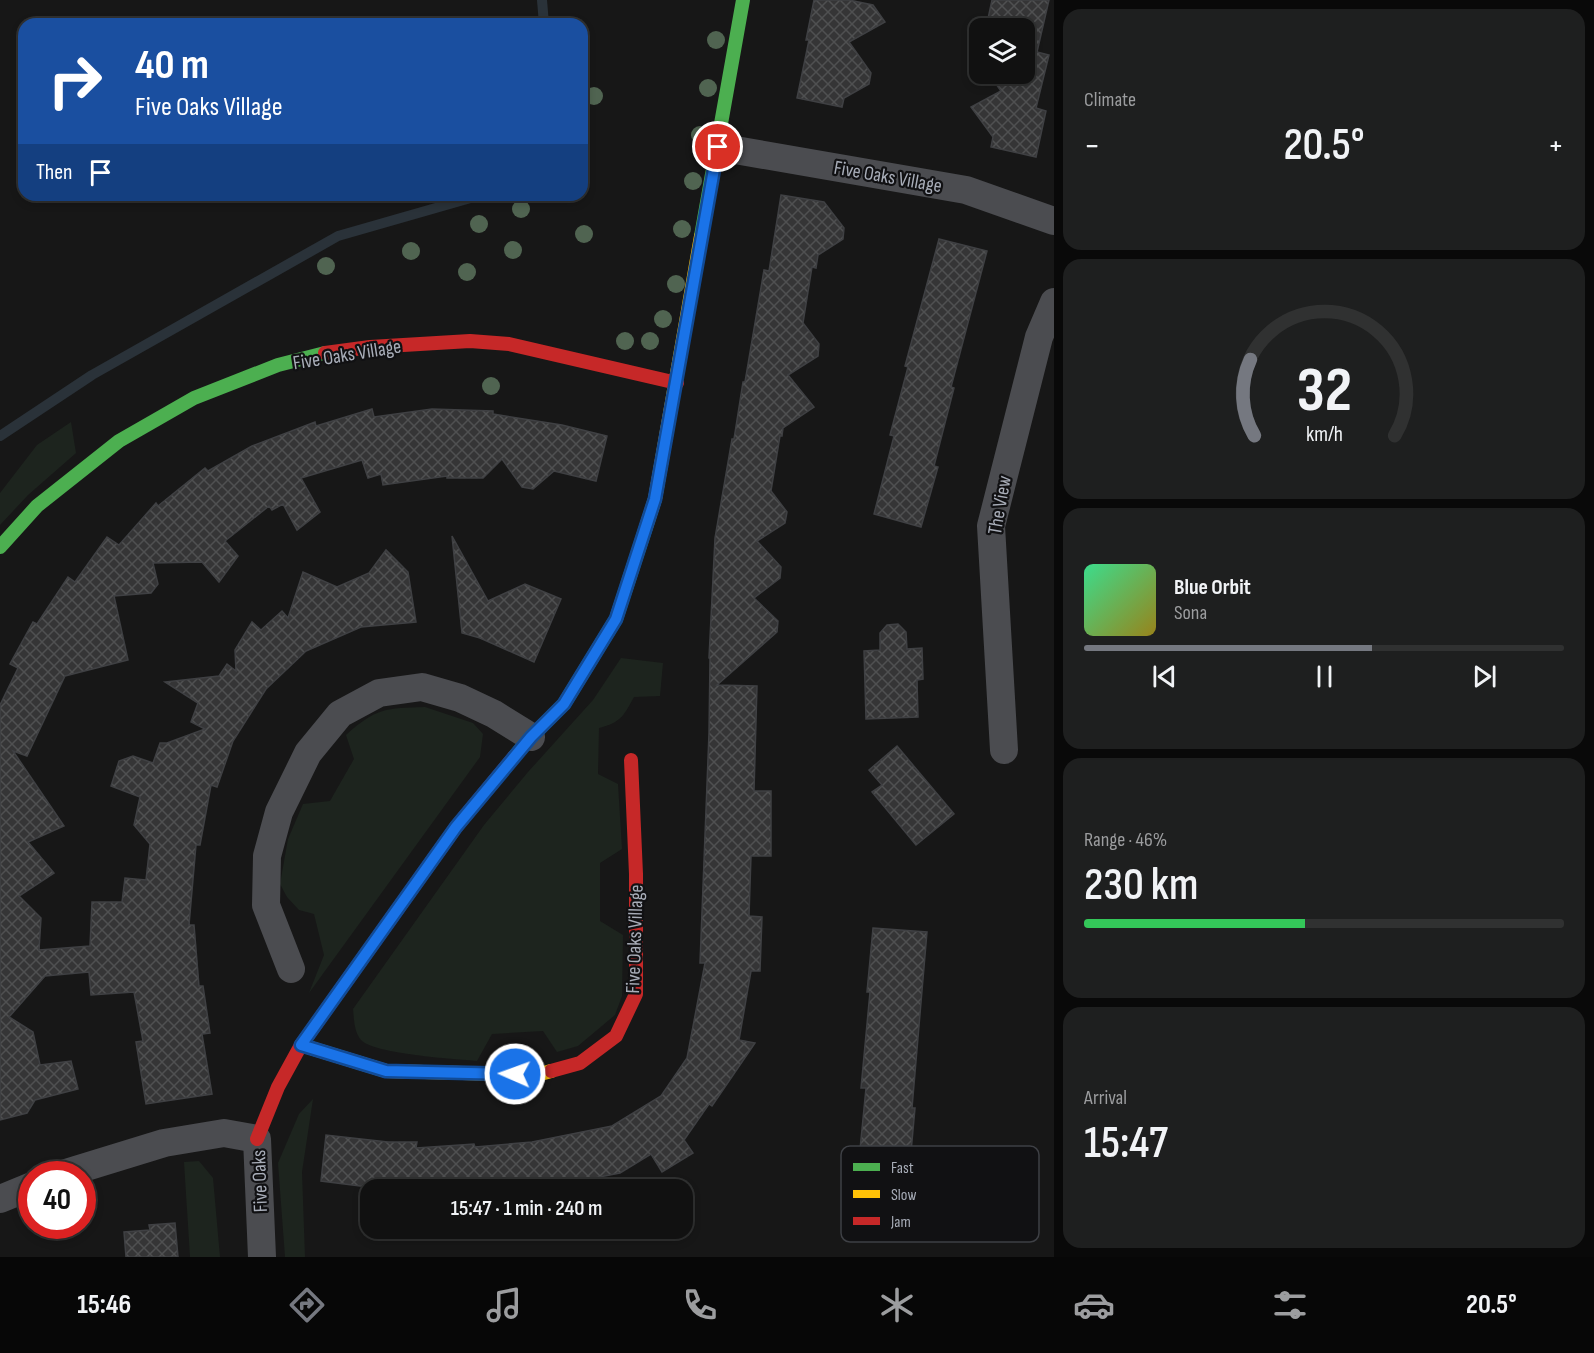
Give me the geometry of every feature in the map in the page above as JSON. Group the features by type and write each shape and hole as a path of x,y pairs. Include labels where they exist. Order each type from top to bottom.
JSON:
{"street":[{"path":"257,1139 278,1088 301,1045 456,827 531,737 564,704 616,619 655,499 743,0"},
{"name":"Five Oaks Village","path":"718,147 966,190 1054,221"},
{"name":"The View","path":"1004,750 991,526 1039,337 1054,302"},
{"name":"Five Oaks Village","path":"0,547 37,506 119,441 194,398 278,365 325,353 370,346 470,341 510,344 676,383"},
{"path":"291,969 266,905 267,856 279,812 308,753 340,714 379,693 422,687 460,698 486,710 531,737"},
{"name":"Five Oaks Village","path":"301,1045 386,1071 537,1075 580,1063 616,1036 636,994 636,874 631,760"},
{"name":"Five Oaks","path":"96,1164 164,1143 224,1133 257,1139 262,1257"},
{"path":"0,1199 18,1192"}],"shaded area":[{"path":"71,422 76,453 28,495 0,525 0,493 37,445"},
{"path":"621,658 663,663 660,696 634,697 621,718 599,728 598,774 618,784 622,849 600,863 600,921 623,935 622,996 615,1015 578,1046 557,1052 543,1031 492,1034 477,1061 398,1052 369,1045 361,1040 356,1029 353,1009 484,825 593,700"},
{"path":"425,707 473,723 483,734 480,757 309,993 324,955 314,914 299,910 287,897 280,884 288,839 303,804 330,801 354,759 346,735 366,719 382,711"},
{"path":"313,1099 302,1172 305,1257 285,1257 278,1163 299,1114"},
{"path":"199,1161 213,1178 220,1257 190,1257 184,1162"}],"building":[{"path":"814,0 849,0 873,5 885,22 849,42 871,73 869,84 844,98 842,107 797,98 809,40 806,40"},
{"path":"992,0 1049,0 1037,52 1049,55 1036,108 1046,111 1036,157 991,147 993,137 971,107 1001,91 996,84 1035,84 1035,18 988,18"},
{"path":"781,195 824,202 844,228 843,239 818,255 816,268 812,267 803,323 819,344 818,356 788,375 814,407 783,428 771,491 787,512 785,523 757,541 781,567 780,578 754,598 778,621 777,632 717,685 757,686 754,791 771,791 771,856 751,856 749,916 762,917 760,971 751,971 739,1040 755,1043 712,1106 709,1104 684,1140 693,1153 662,1172 651,1154 620,1173 589,1179 360,1179 360,1186 321,1181 326,1135 388,1142 417,1142 416,1148 474,1144 475,1147 532,1142 612,1126 661,1096 687,1058 705,963 700,963 715,538 764,270 769,271"},
{"path":"939,239 987,251 951,387 954,388 934,466 938,467 921,527 874,514 894,436 890,435 908,367 905,366"},
{"path":"372,409 374,417 432,409 493,411 493,414 562,425 607,436 596,481 554,471 533,489 522,487 502,459 483,478 447,478 447,476 383,485 381,474 368,478 362,460 301,478 320,512 297,530 283,504 272,510 269,506 225,541 238,556 219,582 202,562 153,563 158,584 151,593 114,596 128,660 65,676 27,756 13,751 64,826 28,842 54,873 19,896 41,918 39,950 90,946 92,902 122,902 125,878 146,880 150,844 134,825 140,797 111,786 119,761 133,756 153,763 160,743 167,743 205,729 191,722 198,703 165,682 219,676 227,664 236,671 235,650 252,622 261,630 282,611 288,618 303,572 337,587 369,573 386,550 408,572 416,622 361,627 306,651 266,689 233,741 217,787 211,785 200,845 196,845 189,925 194,925 199,986 203,986 210,1033 202,1034 212,1094 146,1104 136,1042 143,1041 134,992 91,995 89,972 45,976 9,1017 33,1032 40,1065 71,1061 78,1089 35,1100 27,1113 0,1120 0,705 18,668 10,664 33,622 37,624 68,577 75,582 107,537 119,545 156,503 158,506 205,468 208,471 252,446 315,422 316,426"},
{"path":"452,536 488,601 525,584 561,599 534,662 480,638 462,633"},
{"path":"898,624 906,632 907,649 922,648 923,679 917,680 918,717 866,719 864,651 880,650 880,633 887,625"},
{"path":"897,746 954,814 916,845 872,792 882,785 869,770"},
{"path":"873,928 927,932 912,1108 915,1108 912,1146 860,1146 866,1088 861,1088 870,992 867,992"},
{"path":"175,1223 178,1257 126,1257 124,1232 150,1230 149,1225"}],"waterway":[{"path":"542,0 544,18"},
{"path":"0,436 92,375 338,236 460,201"}],"traffic: fast":[{"path":"701,236 743,0"},
{"path":"0,547 37,506 119,441 194,398 278,365 325,353"},
{"path":"514,757 564,704 616,619 646,527"}],"traffic: slow":[{"path":"646,527 655,499 701,236"},
{"path":"301,1045 386,1071 537,1075 551,1071"}],"traffic: jam":[{"path":"325,353 370,347 470,341 509,344 677,383"},
{"path":"257,1139 278,1087 301,1045 456,827 514,757"},
{"path":"551,1071 580,1063 616,1036 636,994 636,874 631,760"}],"route":[{"path":"515,1074 386,1071 301,1045 456,827 531,737 564,704 616,619 655,499 718,147"}]}
